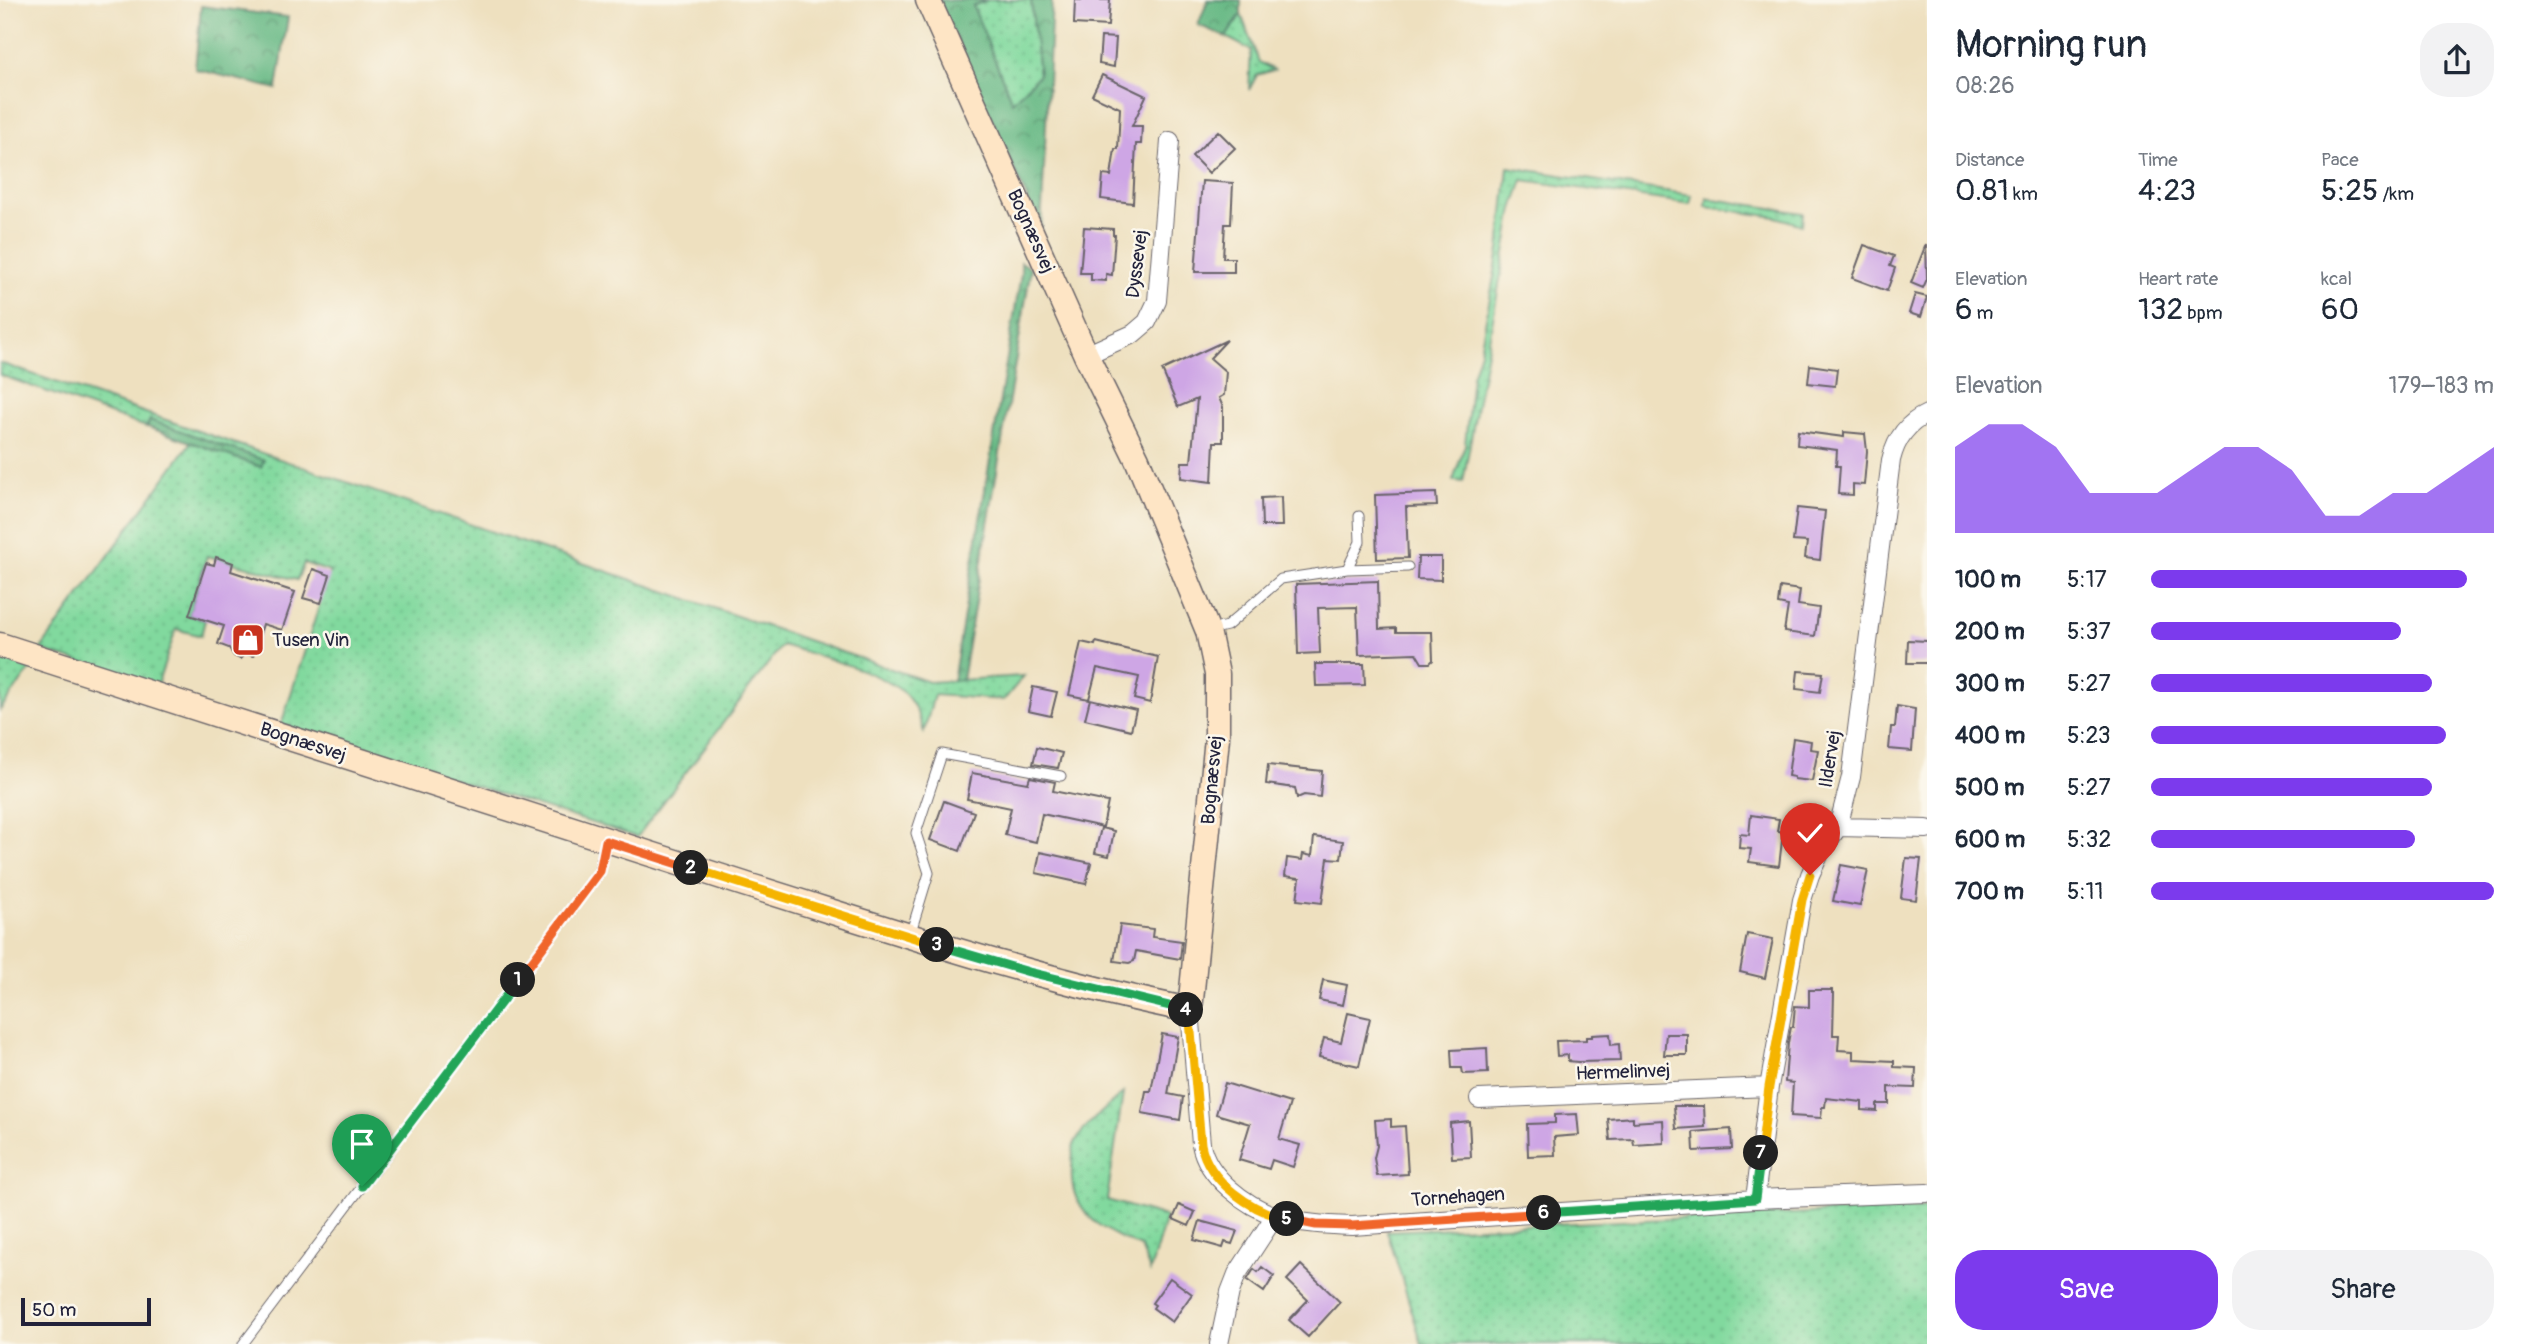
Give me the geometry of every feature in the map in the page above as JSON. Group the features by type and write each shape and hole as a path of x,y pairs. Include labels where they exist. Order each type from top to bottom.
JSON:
{"street":[{"name":"Bognæsvej","path":"0,645 606,841 910,936 1029,972 1189,1010 1217,738 1217,674 1208,631 1137,459 1086,355 928,0"},
{"name":"Dyssevej","path":"1086,355 1133,334 1147,322 1157,301 1170,141"},
{"name":"Ildervej","path":"1755,1199 1769,1087 1802,900 1820,853 1838,827 1851,777 1891,460 1899,437 1915,419 1927,414"},
{"path":"1838,827 1927,830"},
{"name":"Tornehagen","path":"1189,1010 1201,1144 1206,1160 1222,1183 1275,1216 1316,1225 1352,1226 1755,1199 1927,1193"},
{"name":"Hermelinvej","path":"1479,1099 1769,1087"},
{"path":"1219,1344 1237,1274 1275,1216"}],"lane":[{"path":"1348,569 1360,542 1359,516"},
{"path":"1208,631 1227,626 1281,579 1348,569 1408,567"},
{"path":"910,936 929,873 916,834 942,754 1061,776"},
{"path":"243,1344 600,871 606,841"}],"green space":[{"path":"939,0 987,0 973,6 1012,102 1039,75 1031,0 1052,0 1041,230"},
{"path":"987,0 1031,0 1039,75 1012,103 972,6"},
{"path":"1208,0 1241,0 1241,14 1226,37 1198,25"},
{"path":"201,6 288,17 277,89 195,69"},
{"path":"1241,14 1259,62 1274,70 1257,75 1249,90 1251,50 1226,37"},
{"path":"1508,167 1692,195 1690,204 1523,180 1513,209 1463,482 1453,481 1465,445 1472,376 1480,351 1499,250"},
{"path":"1707,198 1803,213 1802,225 1776,217 1706,207"},
{"path":"1021,262 1031,268 962,680 953,681 1021,274"},
{"path":"0,363 929,682 1024,676 1004,700 934,695 924,732 911,702 893,685 846,664 782,645 637,837 281,725 330,572 304,563 297,580 207,556 189,615 205,620 201,636 176,629 157,686 40,650 191,442 261,467 150,420 146,427 0,375"},
{"path":"150,420 264,460 261,467 147,427"},
{"path":"0,651 34,665 0,710"},
{"path":"1123,1093 1107,1200 1166,1217 1150,1271 1141,1247 1114,1235 1082,1209 1072,1183 1074,1145 1096,1117"},
{"path":"1927,1208 1927,1344 1422,1344 1387,1231"}],"building":[{"path":"1075,0 1110,0 1108,26 1074,24"},
{"path":"1101,37 1116,38 1114,67 1099,64"},
{"path":"1102,75 1146,96 1132,126 1142,126 1141,144 1136,144 1133,203 1101,199 1103,175 1111,176 1115,149 1118,149 1120,108 1092,95"},
{"path":"1218,131 1235,148 1209,173 1192,156"},
{"path":"1202,181 1233,183 1231,224 1225,224 1223,258 1234,258 1234,272 1195,272"},
{"path":"1084,227 1113,229 1115,235 1112,275 1106,274 1106,281 1091,280 1091,273 1080,273"},
{"path":"1926,244 1927,279 1923,288 1911,283"},
{"path":"1864,245 1894,256 1890,266 1895,268 1887,291 1852,278"},
{"path":"1915,294 1927,297 1921,317 1909,313"},
{"path":"1227,340 1210,358 1226,372 1224,395 1219,398 1223,407 1223,442 1214,442 1212,482 1181,478 1182,462 1191,462 1197,399 1178,407 1162,370"},
{"path":"1810,365 1837,369 1835,386 1808,383"},
{"path":"1798,431 1844,437 1844,432 1865,434 1867,451 1864,485 1853,484 1853,495 1838,494 1840,466 1836,466 1837,450 1797,445"},
{"path":"1436,493 1437,506 1406,507 1408,558 1377,559 1375,495"},
{"path":"1281,497 1282,526 1262,526 1261,498"},
{"path":"1797,508 1825,511 1820,560 1805,558 1807,542 1793,541"},
{"path":"216,557 233,563 231,571 295,592 282,630 263,624 253,656 245,654 240,659 234,656 229,648 218,644 224,626 189,615 206,563 214,565"},
{"path":"1418,557 1441,557 1441,580 1417,579"},
{"path":"313,569 330,575 321,603 303,598"},
{"path":"1378,581 1379,629 1432,632 1433,660 1430,663 1422,663 1416,653 1359,655 1357,607 1318,608 1320,653 1298,654 1296,584"},
{"path":"1780,587 1800,590 1798,605 1819,608 1815,636 1784,632 1788,606 1778,604"},
{"path":"1908,640 1927,641 1927,663 1907,663"},
{"path":"1081,642 1095,645 1096,642 1158,657 1150,703 1134,699 1139,677 1097,668 1089,699 1069,695"},
{"path":"1315,664 1364,664 1365,685 1316,686"},
{"path":"1798,671 1823,673 1820,692 1796,689"},
{"path":"1033,687 1057,692 1051,716 1028,711"},
{"path":"1090,699 1136,710 1131,730 1085,719"},
{"path":"1897,706 1915,709 1912,751 1889,749"},
{"path":"1793,738 1811,741 1810,749 1818,750 1812,781 1788,776"},
{"path":"1037,747 1062,753 1058,768 1033,764"},
{"path":"1268,765 1322,771 1320,797 1304,795 1297,798 1295,788 1266,784"},
{"path":"972,773 1028,783 1030,777 1055,782 1053,791 1108,802 1103,827 1042,814 1036,842 1005,835 1011,808 967,799"},
{"path":"944,801 974,812 960,851 930,840"},
{"path":"1751,815 1779,819 1777,831 1783,832 1779,866 1749,862 1751,849 1739,848 1740,834 1749,835"},
{"path":"1101,828 1114,831 1109,856 1095,853"},
{"path":"1314,837 1343,841 1341,859 1328,858 1322,903 1297,900 1300,878 1285,876 1287,858 1302,860 1303,854 1312,856"},
{"path":"1040,852 1091,863 1086,884 1036,873"},
{"path":"1906,858 1921,859 1916,900 1901,898"},
{"path":"1841,865 1868,870 1860,906 1833,901"},
{"path":"1120,925 1153,929 1152,937 1182,941 1180,959 1136,951 1134,961 1114,961"},
{"path":"1747,934 1773,939 1765,978 1740,972"},
{"path":"1323,980 1347,985 1343,1005 1319,1000"},
{"path":"1809,990 1832,990 1834,993 1833,1035 1839,1035 1838,1050 1853,1051 1853,1059 1894,1061 1894,1067 1916,1068 1915,1088 1889,1087 1889,1104 1877,1104 1877,1111 1862,1110 1862,1102 1826,1098 1821,1118 1791,1116 1793,1083 1785,1082 1788,1043 1795,1006 1809,1007"},
{"path":"1348,1013 1370,1018 1359,1066 1319,1057 1324,1038 1341,1042"},
{"path":"1162,1034 1178,1037 1168,1094 1183,1097 1180,1120 1142,1113 1146,1091 1151,1091"},
{"path":"1610,1034 1611,1045 1619,1044 1620,1061 1578,1062 1568,1061 1568,1055 1557,1056 1556,1041 1586,1040 1586,1037 1592,1035"},
{"path":"1666,1034 1687,1034 1687,1055 1664,1055"},
{"path":"1487,1048 1488,1073 1463,1074 1462,1068 1452,1068 1451,1050"},
{"path":"1225,1083 1290,1103 1279,1139 1300,1145 1293,1167 1272,1160 1269,1169 1239,1160 1250,1124 1216,1114"},
{"path":"1674,1106 1704,1106 1705,1127 1676,1129"},
{"path":"1577,1114 1579,1135 1554,1137 1555,1155 1528,1156 1527,1124 1555,1123 1555,1115"},
{"path":"1633,1117 1633,1122 1663,1120 1664,1143 1634,1145 1633,1139 1610,1140 1608,1119"},
{"path":"1391,1119 1391,1127 1405,1126 1408,1174 1377,1176 1374,1158 1377,1146 1375,1120"},
{"path":"1469,1121 1471,1157 1452,1158 1450,1123"},
{"path":"1731,1129 1732,1149 1694,1151 1693,1132"},
{"path":"1179,1205 1195,1212 1189,1226 1173,1219"},
{"path":"1200,1221 1237,1231 1232,1244 1225,1242 1223,1248 1194,1240"},
{"path":"1301,1265 1340,1302 1308,1337 1289,1320 1308,1300 1287,1280"},
{"path":"1262,1267 1274,1276 1264,1292 1247,1280 1254,1269 1258,1272"},
{"path":"1170,1278 1192,1294 1172,1322 1153,1308 1155,1305 1152,1303"}],"place":[{"name":"Tusen Vin","path":"248,640"}],"route":[{"path":"362,1186 600,871 606,841 1029,972 1142,1001 1189,1010 1201,1144 1206,1160 1222,1183 1275,1216 1316,1225 1352,1226 1755,1199 1769,1087 1802,900 1810,875"}]}
